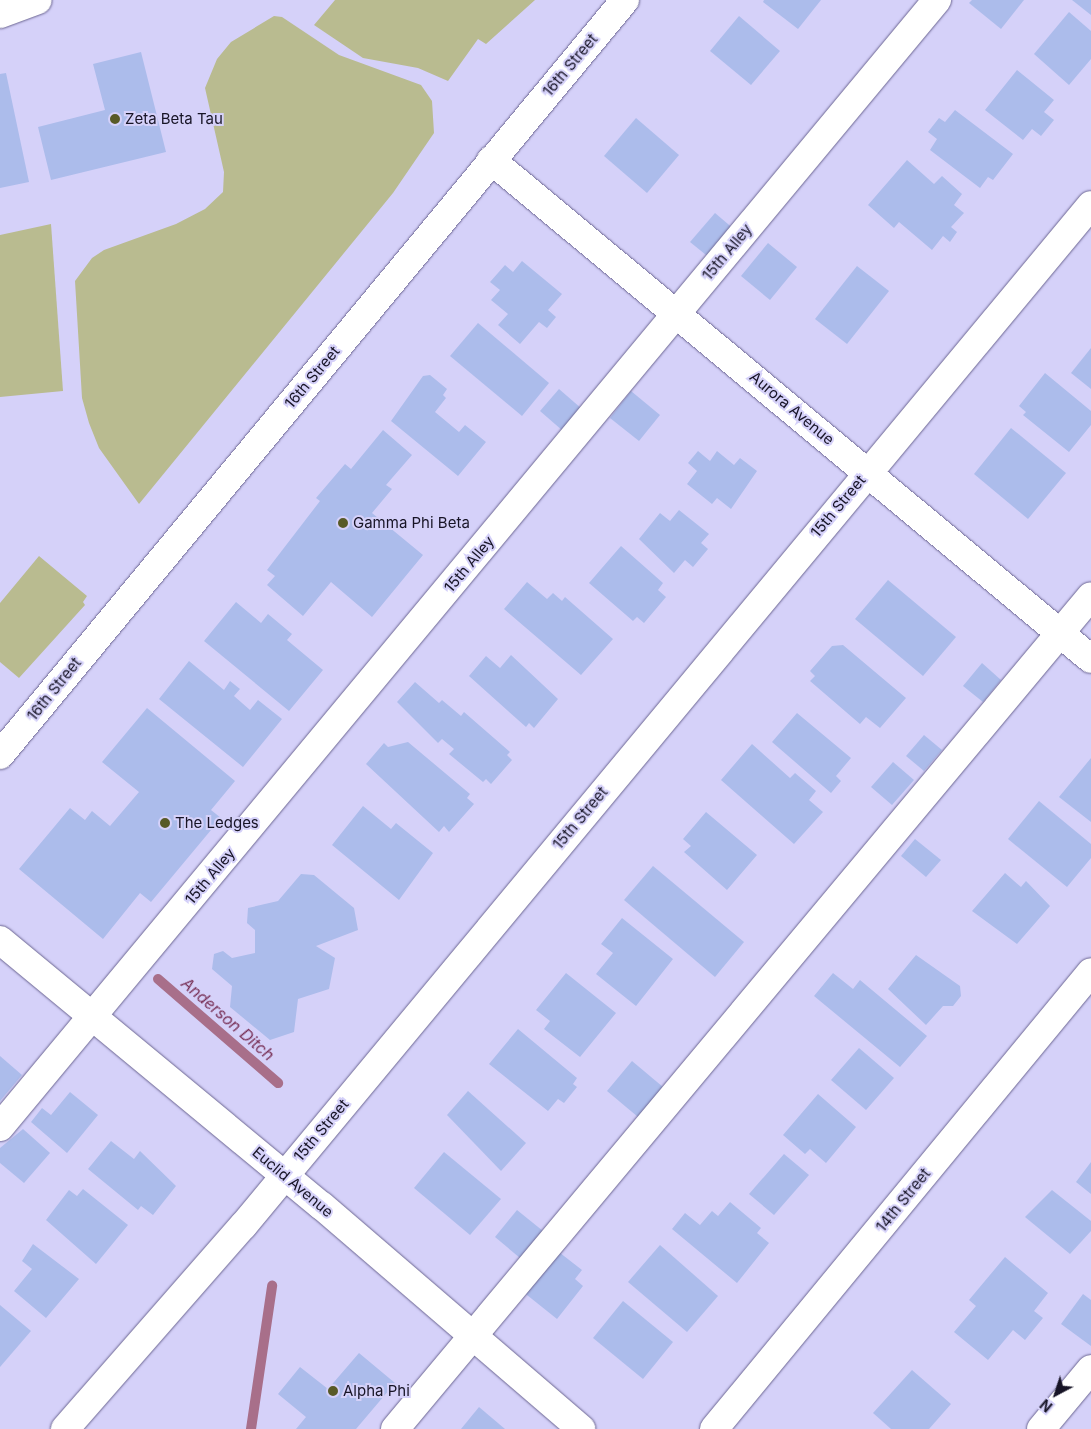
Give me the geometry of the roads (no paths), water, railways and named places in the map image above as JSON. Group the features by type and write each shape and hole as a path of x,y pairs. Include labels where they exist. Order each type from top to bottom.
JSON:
{"street":[{"path":"0,14 38,0"},
{"name":"16th Street","path":"0,755 625,0"},
{"name":"15th Alley","path":"0,1128 937,0"},
{"name":"Aurora Avenue","path":"492,160 868,470 1091,658"},
{"name":"15th Street","path":"65,1429 284,1174 868,470 1091,205"},
{"path":"395,1429 1091,596"},
{"name":"Euclid Avenue","path":"0,940 284,1174 581,1429"},
{"name":"14th Street","path":"714,1429 1091,972"},
{"path":"1041,1429 1091,1369"}],"waterway":[{"name":"Anderson Ditch","path":"158,979 278,1083"},
{"name":"Anderson Ditch","path":"251,1429 272,1286"}],"place":[{"name":"Zeta Beta Tau","path":"115,119"},
{"name":"Gamma Phi Beta","path":"343,523"},
{"name":"The Ledges","path":"165,823"},
{"name":"Alpha Phi","path":"333,1391"}]}
